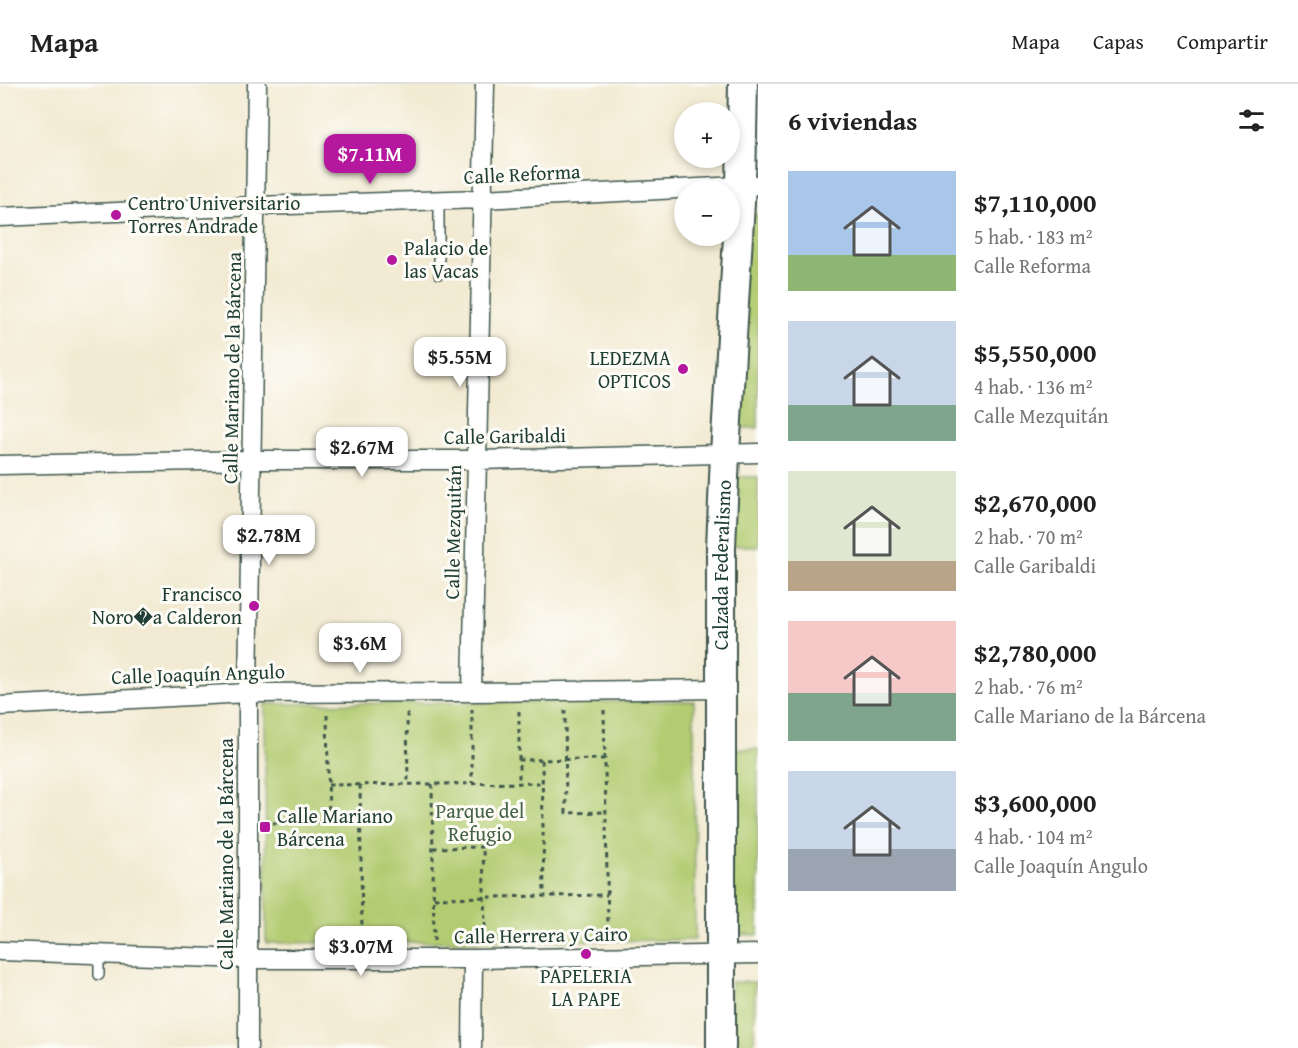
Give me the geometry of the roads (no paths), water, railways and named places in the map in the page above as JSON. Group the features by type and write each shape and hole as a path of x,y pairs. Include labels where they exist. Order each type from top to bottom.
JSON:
{"main road":[{"name":"Calzada Federalismo","path":"721,1048 721,547 725,454 750,186 743,84"}],"street":[{"name":"Calle Mariano de la Bárcena","path":"248,1048 248,693 257,84"},
{"name":"Calle Mezquitán","path":"472,692 485,84"},
{"name":"Calle Reforma","path":"0,217 439,201 750,186"},
{"name":"Calle Garibaldi","path":"0,465 253,460 477,460 758,453"},
{"name":"Calle Joaquín Angulo","path":"0,706 248,693 722,689"},
{"name":"Calle Herrera y Cairo","path":"0,951 248,959 473,959 758,954"},
{"path":"472,1048 473,959"}],"lane":[{"path":"439,201 440,274"},
{"path":"99,955 99,975"}],"place":[{"name":"Centro Universitario Torres Andrade","path":"116,215"},
{"name":"Palacio de las Vacas","path":"392,260"},
{"name":"LEDEZMA OPTICOS","path":"683,369"},
{"name":"Francisco Noro�a Calderon","path":"254,606"},
{"name":"Calle Mariano Bárcena","path":"265,827"},
{"name":"PAPELERIA LA PAPE","path":"586,954"}],"park label":[{"name":"Parque del Refugio","path":"480,822"}]}
